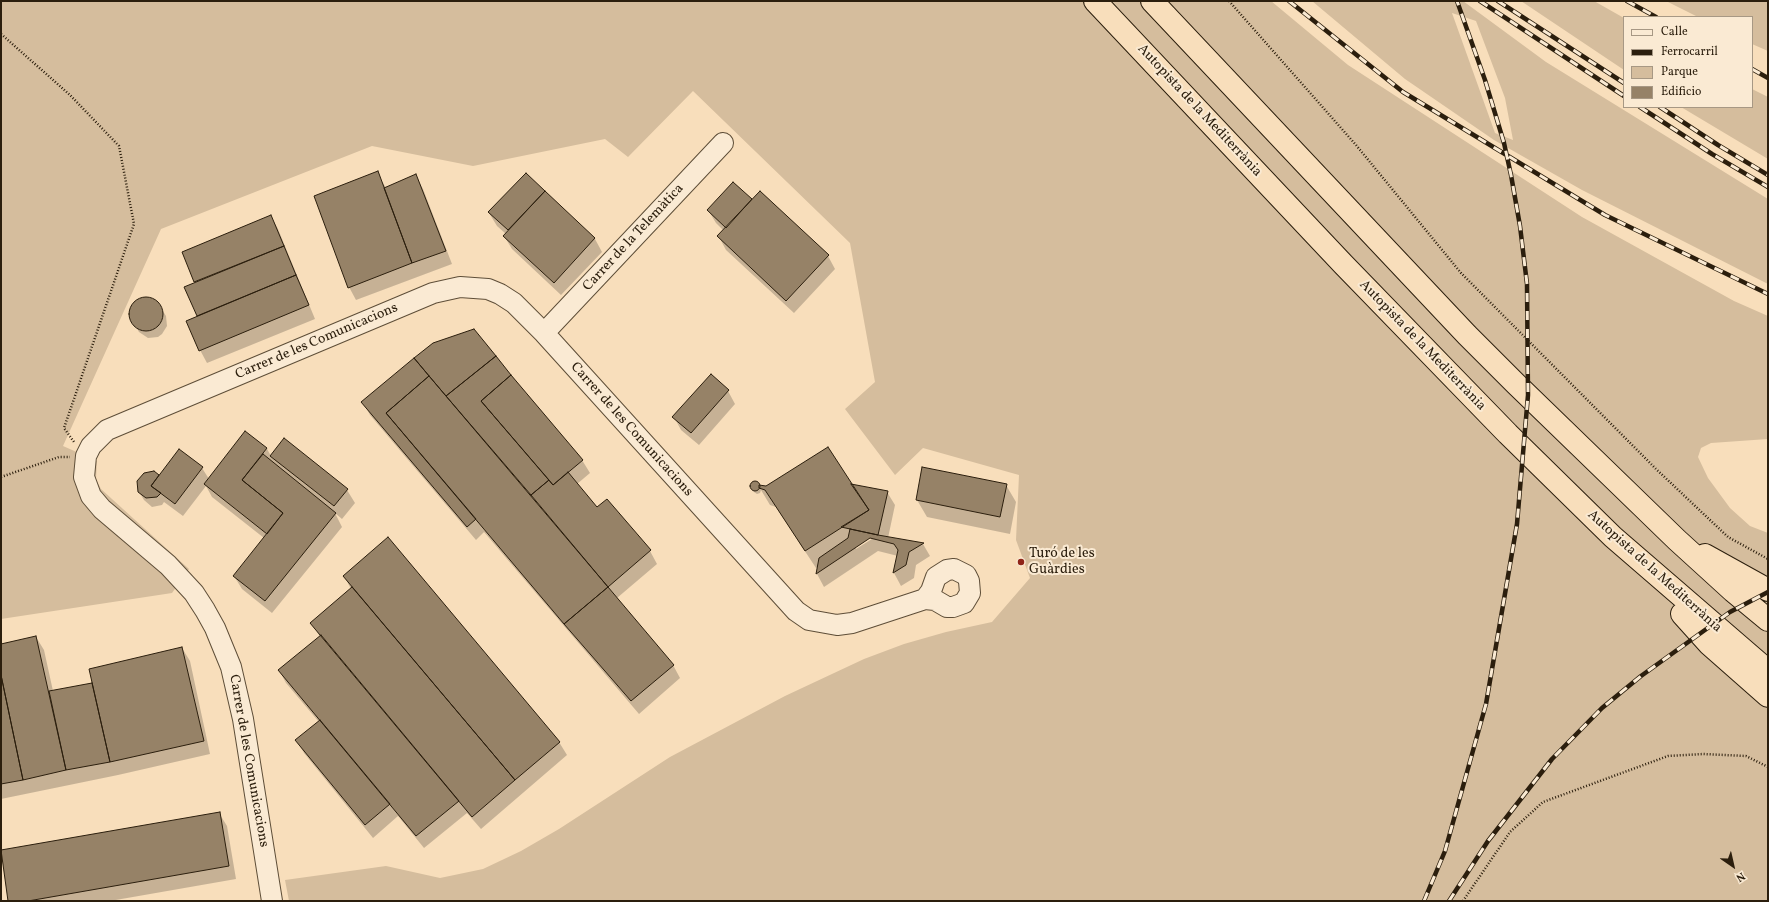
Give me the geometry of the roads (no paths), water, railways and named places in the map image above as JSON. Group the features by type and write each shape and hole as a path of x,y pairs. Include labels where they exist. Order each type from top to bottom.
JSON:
{"highway":[{"name":"Autopista de la Mediterrània","path":"1095,1 1343,264 1508,434 1613,537 1768,671"},
{"path":"1152,1 1467,335 1677,540 1733,591 1768,620"},
{"path":"1613,537 1709,644 1768,696"},
{"path":"1677,540 1768,590"}],"street":[{"name":"Carrer de la Telemàtica","path":"544,333 723,143"},
{"name":"Carrer de les Comunicacions","path":"272,901 243,719 231,667 222,644 205,610 181,578 168,565 102,509 91,496 84,477 86,456 90,446 107,430 426,296 446,289 460,287 488,289 500,294 514,303 544,333 796,611 810,620 837,625 852,623 925,599"}],"railway":[{"path":"1289,1 1403,92 1605,215 1768,294"},
{"path":"1424,901 1445,851 1486,704 1517,524 1528,395 1527,284 1520,226 1511,175 1504,143 1485,80 1457,1"},
{"path":"1480,1 1623,95"},
{"path":"1498,1 1623,82"},
{"path":"1627,1 1654,16"},
{"path":"1753,70 1768,78"},
{"path":"1642,108 1712,154 1768,187"},
{"path":"1662,108 1718,145 1768,175"},
{"path":"1449,901 1488,841 1552,759 1602,708 1641,676 1730,612 1768,592"}],"place":[{"name":"Turó de les Guàrdies","path":"1021,562"}]}
